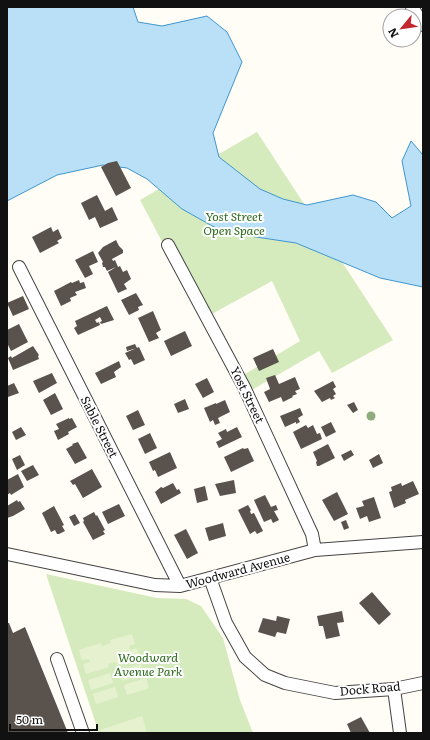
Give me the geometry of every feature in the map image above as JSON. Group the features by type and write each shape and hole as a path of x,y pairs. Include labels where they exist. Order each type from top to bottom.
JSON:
{"street":[{"path":"412,7 423,25"},
{"name":"Yost Street","path":"168,245 244,387 312,534 315,550"},
{"name":"Sable Street","path":"19,267 180,586"},
{"name":"Woodward Avenue","path":"7,554 155,585 180,586 315,550 423,542"},
{"name":"Dock Road","path":"210,578 226,623 245,657 265,675 285,683 335,693 394,689 423,683"},
{"path":"57,659 83,733"},
{"path":"394,689 400,733"}],"green space":[{"name":"Yost Street Open Space","path":"257,132 393,340 332,373 319,351 243,395 235,380 300,341 272,281 203,319 140,200"},
{"name":"Woodward Avenue Park","path":"46,574 157,598 186,599 201,606 223,638 240,700 253,733 99,733"},
{"path":"132,634 135,644 129,646 130,650 137,648 140,658 117,665 116,662 108,664 109,667 86,674 83,664 90,662 89,659 82,660 79,650 101,643 102,646 111,643 110,640"},
{"path":"141,664 144,674 122,681 119,671"},
{"path":"110,673 113,683 91,690 88,680"},
{"path":"146,678 149,688 127,695 124,685"},
{"path":"115,687 118,697 96,704 93,694"},
{"path":"142,716 147,733 101,733 100,730"}],"water":[{"path":"7,7 133,7 138,22 162,26 207,16 227,32 242,62 213,133 219,157 260,189 283,199 307,205 353,195 376,202 392,218 411,206 402,161 411,141 423,155 423,287 380,278 296,243 223,232 182,209 147,179 127,168 103,165 57,175 7,201"}],"building":[{"path":"117,161 131,188 116,196 101,167 108,163"},
{"path":"97,195 105,211 112,207 118,220 100,228 95,217 89,220 81,203"},
{"path":"51,227 53,232 58,229 62,238 57,241 59,243 40,253 32,237"},
{"path":"116,240 123,250 123,253 112,259 113,261 115,260 118,267 120,266 123,272 127,270 131,279 124,284 127,289 118,293 108,272 116,267 107,271 105,267 103,267 103,262 98,253 103,247"},
{"path":"93,251 98,262 89,266 93,274 85,278 75,260"},
{"path":"79,280 80,283 84,282 86,288 75,292 77,295 70,298 71,301 61,306 54,291 71,282 72,283"},
{"path":"136,293 143,305 138,307 139,310 129,315 121,300"},
{"path":"23,296 29,309 13,316 7,303"},
{"path":"107,306 114,320 101,324 100,322 102,321 100,317 95,320 97,323 99,322 100,325 78,335 74,328 77,326 75,321"},
{"path":"153,311 161,330 156,333 159,338 149,342 138,318"},
{"path":"19,324 28,342 11,351 7,343 7,330"},
{"path":"185,331 192,346 171,356 164,341"},
{"path":"135,344 137,348 127,351 126,347"},
{"path":"33,346 39,355 39,359 13,370 8,358 11,356 12,358"},
{"path":"139,347 145,360 134,365 125,353"},
{"path":"273,349 279,362 259,371 253,358"},
{"path":"119,361 121,367 114,372 116,377 101,384 95,373"},
{"path":"52,373 57,383 39,393 33,381"},
{"path":"275,375 279,384 295,377 300,389 295,391 297,394 283,402 281,397 269,402 264,392 270,389 266,378"},
{"path":"207,378 214,392 203,398 195,384"},
{"path":"333,381 336,387 333,389 336,394 333,396 335,398 331,400 330,398 322,402 314,391"},
{"path":"14,383 19,393 8,397 7,386"},
{"path":"55,393 63,409 51,415 43,400"},
{"path":"185,399 189,409 178,413 174,404"},
{"path":"225,400 230,412 218,418 220,423 215,425 213,420 210,422 204,408"},
{"path":"354,402 358,410 353,413 347,405"},
{"path":"300,408 303,415 298,418 300,422 296,424 296,422 285,427 280,416"},
{"path":"138,410 145,425 133,430 126,416"},
{"path":"72,418 77,427 68,432 69,434 58,440 54,431 59,429 56,424"},
{"path":"331,422 336,432 326,437 321,427"},
{"path":"306,425 308,428 313,425 317,434 320,433 322,439 301,449 293,432"},
{"path":"21,427 26,435 16,440 12,432"},
{"path":"237,427 242,437 219,448 216,442 222,439 218,433 226,429 227,432"},
{"path":"150,433 157,448 145,454 138,439"},
{"path":"78,442 87,458 75,464 66,449 73,445 72,444"},
{"path":"328,444 335,458 317,466 317,461 313,452"},
{"path":"243,448 248,448 254,461 231,472 224,457"},
{"path":"351,450 354,455 344,461 341,455"},
{"path":"170,452 177,468 158,477 155,470 153,471 149,462"},
{"path":"379,454 383,463 373,468 369,460"},
{"path":"20,455 25,465 17,470 12,459"},
{"path":"33,465 39,475 27,481 21,471"},
{"path":"92,469 102,487 83,498 75,484 73,485 70,481"},
{"path":"18,474 24,487 11,495 10,493 7,495 7,480"},
{"path":"234,480 236,493 220,496 215,484"},
{"path":"413,481 419,494 405,500 406,503 394,508 389,492 392,491 391,487 401,483 402,486"},
{"path":"173,483 177,490 179,489 181,493 161,504 155,492 161,487 163,488"},
{"path":"205,486 208,500 197,503 194,489"},
{"path":"337,492 348,514 334,521 322,500"},
{"path":"265,495 271,507 276,505 278,510 274,511 279,520 273,523 271,519 264,522 254,500"},
{"path":"374,497 381,518 369,522 367,516 360,519 356,508 364,506 362,501"},
{"path":"17,500 18,502 20,501 25,509 7,518 7,506"},
{"path":"119,504 125,516 108,524 102,512"},
{"path":"248,505 251,510 251,514 254,513 263,531 257,534 255,531 250,534 238,510"},
{"path":"54,506 64,525 62,526 65,531 59,534 57,534 55,530 51,532 42,513"},
{"path":"94,512 105,530 103,531 105,534 93,540 83,522 83,518"},
{"path":"75,514 80,523 74,526 69,517"},
{"path":"346,520 349,528 344,530 341,522"},
{"path":"223,523 226,536 209,541 205,528"},
{"path":"186,529 198,553 187,559 174,535"},
{"path":"372,592 391,614 379,625 359,603"},
{"path":"342,611 344,622 337,623 340,636 326,639 323,626 319,626 317,616"},
{"path":"277,616 290,619 286,634 277,632 275,637 258,632 263,618 276,621"},
{"path":"7,623 9,623 13,633 25,627 68,733 7,733"},
{"path":"361,717 370,733 351,733 347,724"}]}
